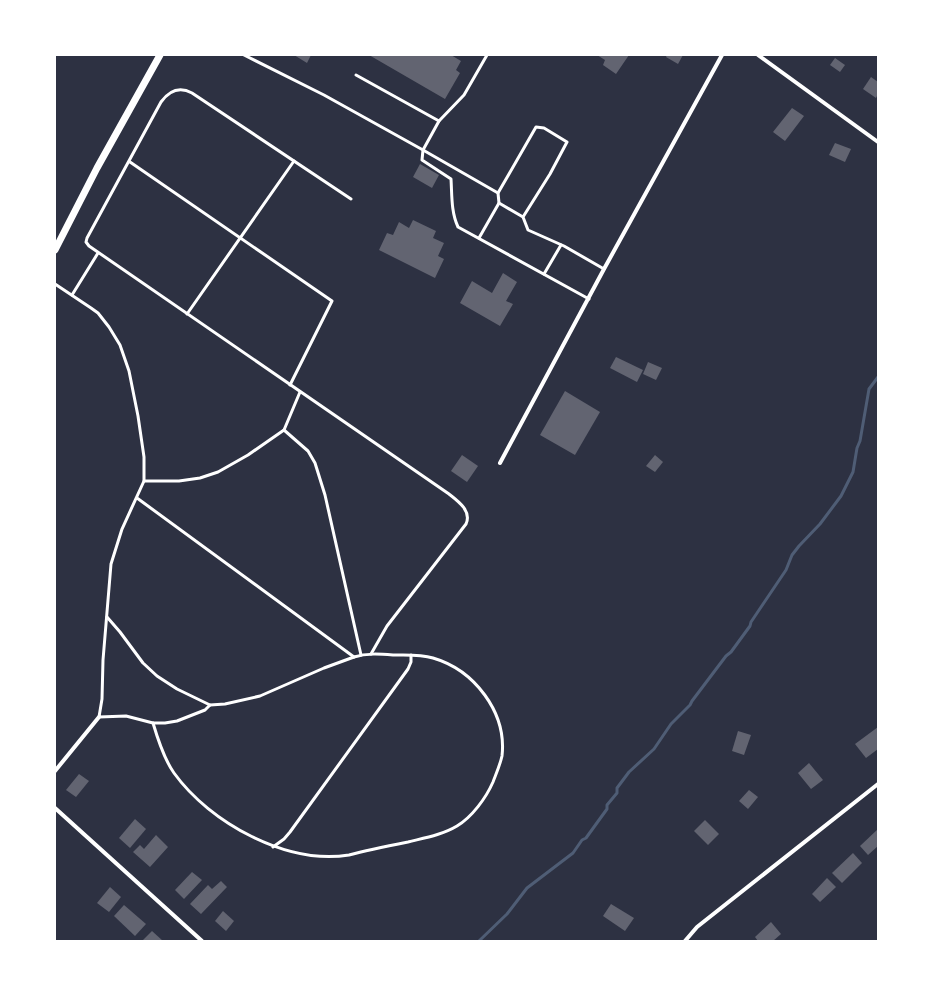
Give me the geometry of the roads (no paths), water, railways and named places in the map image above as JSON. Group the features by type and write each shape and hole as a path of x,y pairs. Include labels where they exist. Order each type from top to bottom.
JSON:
{"street":[{"path":"55,250 101,162 160,55"},
{"path":"500,463 604,269 722,55"},
{"path":"758,55 878,142"},
{"path":"55,771 99,718"},
{"path":"685,941 697,927 878,784"},
{"path":"55,808 202,941"}],"lane":[{"path":"244,55 324,95 498,193"},
{"path":"487,55 464,95 439,121 423,150 422,160 451,179 453,209 458,227 589,299"},
{"path":"356,75 439,121"},
{"path":"351,199 192,93 185,89 178,89 168,94 161,102 86,242 98,253 463,505 466,513 466,524 387,626 371,654"},
{"path":"480,238 499,202 498,193 536,126 544,128 567,142 550,174 523,217"},
{"path":"187,314 294,161"},
{"path":"130,162 332,301 290,385"},
{"path":"499,202 523,217 528,230 561,245 604,269"},
{"path":"544,274 561,245"},
{"path":"72,295 98,253"},
{"path":"55,284 98,313 120,345 129,370 144,457 144,481 122,529 113,556 109,579 99,718 126,716 153,723 165,723 177,721 205,710 210,705"},
{"path":"144,481 179,481 208,476 248,455 284,430 300,392"},
{"path":"284,430 308,451 315,463 325,495 361,655"},
{"path":"137,498 354,657"},
{"path":"107,617 143,663 157,676 177,690 210,705 225,704 260,696 324,668 361,655 411,655 433,658 468,677 481,690 493,709 502,737 501,758 493,781 485,796 476,808 461,823 446,832 426,838 336,857 310,856 273,846 254,838 226,821 200,802 173,772 165,757 153,723"},
{"path":"273,846 290,832 408,669 411,662 411,655"}],"waterway":[{"path":"479,941 507,914 527,888 573,853 582,840 586,838 607,809 607,805 617,793 617,788 629,772 654,749 671,724 690,705 750,626 751,622 786,570 792,555 820,524 841,496 853,472 869,389 878,377"}]}
